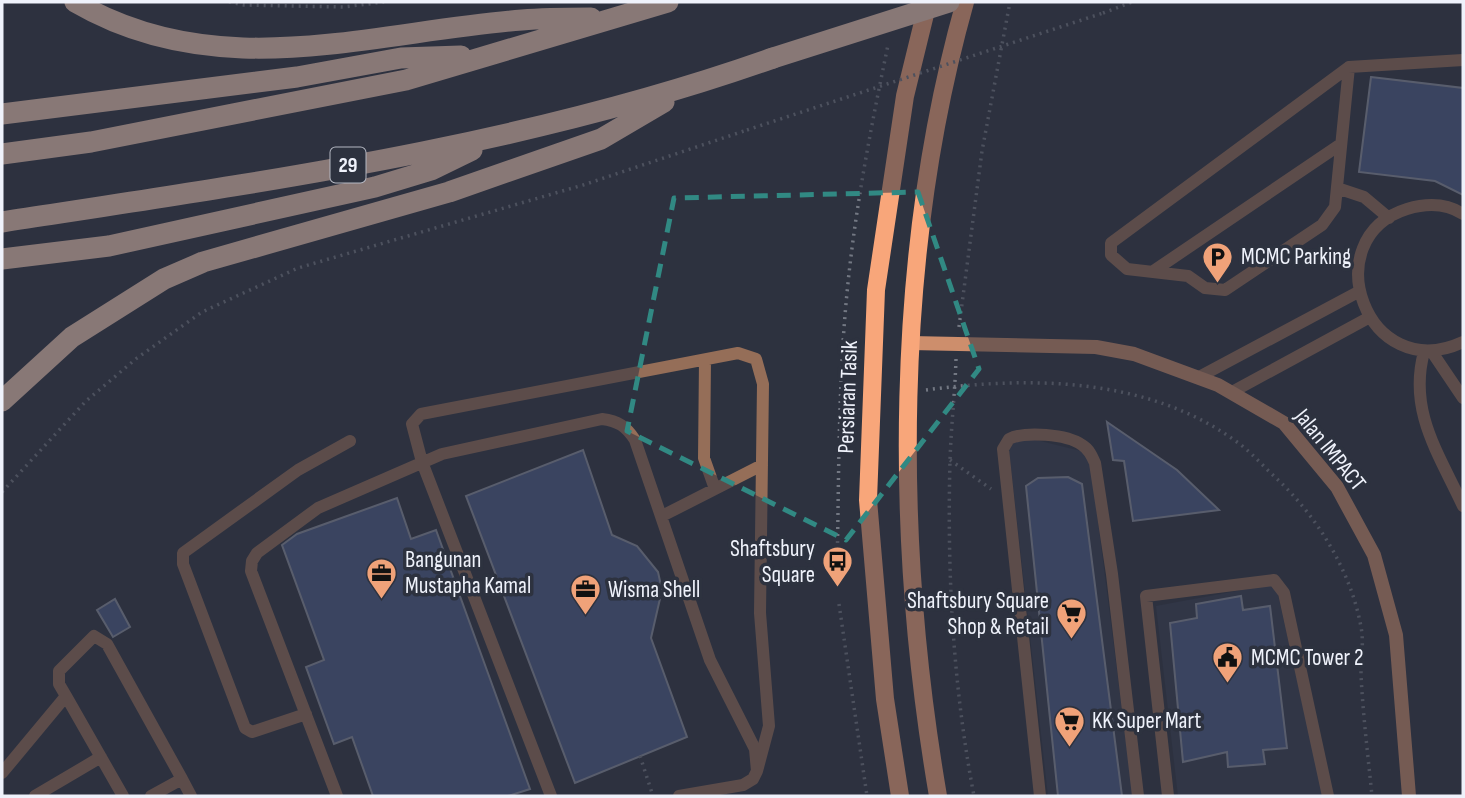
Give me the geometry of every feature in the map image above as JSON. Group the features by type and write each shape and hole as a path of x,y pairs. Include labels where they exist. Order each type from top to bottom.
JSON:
{"highway":[{"path":"75,2 154,36 225,49 290,49 522,20 622,17"},
{"path":"2,155 91,142 324,99 492,56 668,2"},
{"name":"29","path":"2,222 250,184 496,138 690,87 949,2"},
{"path":"2,114 297,76 401,58 492,56"},
{"path":"2,401 72,337 164,279 203,262 449,192 601,139 690,87"},
{"path":"2,259 109,246 375,187 430,170 496,138"}],"main road":[{"name":"Persiaran Tasik","path":"900,796 885,699 869,500 876,290 905,96 928,2"},
{"path":"938,796 921,665 911,548 911,343 930,160 950,56 965,2"}],"street":[{"name":"Jalan IMPACT","path":"911,343 1096,346 1134,354 1199,377 1284,423 1337,487 1374,555 1396,635 1409,796"}],"lane":[{"path":"1349,67 1335,207 1322,225 1225,290 1205,288 1188,276 1127,270 1119,265 1111,255 1111,243 1349,67 1463,60"},
{"path":"1152,272 1341,144"},
{"path":"1337,188 1364,197 1389,218"},
{"path":"1463,215 1452,207 1435,205 1417,206 1389,218 1363,246 1358,262 1360,291 1370,317 1392,342 1428,352 1463,342"},
{"path":"1199,377 1360,291"},
{"path":"1232,393 1370,317"},
{"path":"1428,352 1463,398"},
{"path":"1428,352 1417,377 1419,408 1463,506"},
{"path":"551,796 422,462 412,424 422,414 738,353 756,359 763,384 760,613 769,726 753,779 743,785 679,796"},
{"path":"705,360 704,458 715,489"},
{"path":"337,796 251,570 257,553 317,508 442,454 602,419 616,420 628,429 635,440 710,660 757,765"},
{"path":"1040,796 1003,449 1009,439 1030,433 1079,442 1089,450 1095,463 1112,574 1138,796"},
{"path":"306,714 252,732 245,728 183,564 183,553 298,470 350,441"},
{"path":"662,516 762,465"},
{"path":"1168,796 1146,596 1274,580 1284,593 1328,796"},
{"path":"123,796 59,684 59,671 88,639 100,638 191,796"},
{"path":"2,774 66,696"},
{"path":"35,796 101,757"},
{"path":"151,796 182,779"}],"path":[{"path":"229,2 244,5 343,8 384,2"},
{"path":"974,796 965,750 951,604 950,460 956,344 982,151 1010,2"},
{"path":"2,492 86,401 137,358 202,312 298,268 583,185 1132,2"},
{"path":"910,393 955,386 1042,382 1089,386 1172,405 1237,442 1292,492 1321,530 1344,572 1361,628 1372,796"},
{"path":"950,460 1008,502"},
{"path":"839,604 867,796"},
{"path":"640,756 653,796"}],"highlighted area":[{"path":"918,192 979,369 846,540 627,431 674,198"}],"shaded area":[{"name":"Shaftsbury Square Shop & Retail","path":"1032,439 1085,452 1091,467 1133,796 1048,796 1009,450 1016,440"},
{"path":"1269,585 1276,587 1323,796 1178,796 1156,606"}],"building":[{"path":"1371,77 1463,88 1463,195 1435,181 1359,172"},
{"path":"1107,422 1177,470 1219,510 1133,521 1124,461 1113,460"},
{"name":"Wisma Shell","path":"583,450 612,535 637,546 658,572 662,590 651,638 687,737 575,783 466,496"},
{"name":"Shaftsbury Square Shop & Retail","path":"1068,477 1082,484 1122,796 1058,796 1026,486 1038,478"},
{"name":"Bangunan Mustapha Kamal","path":"397,498 411,539 436,530 530,789 508,796 373,796 352,737 334,744 306,667 324,660 282,545 297,534"},
{"name":"MCMC Tower 2","path":"1241,596 1243,610 1270,606 1287,748 1263,750 1265,764 1228,767 1227,752 1183,762 1170,623 1197,618 1196,604"},
{"path":"115,599 130,627 113,637 97,610"}],"place":[{"name":"MCMC Parking","path":"1218,284"},
{"name":"Shaftsbury Square","path":"838,589"},
{"name":"Bangunan Mustapha Kamal","path":"382,600"},
{"name":"Wisma Shell","path":"585,617"},
{"name":"Shaftsbury Square Shop & Retail","path":"1072,641"},
{"name":"MCMC Tower 2","path":"1228,685"},
{"name":"KK Super Mart","path":"1069,748"}]}
